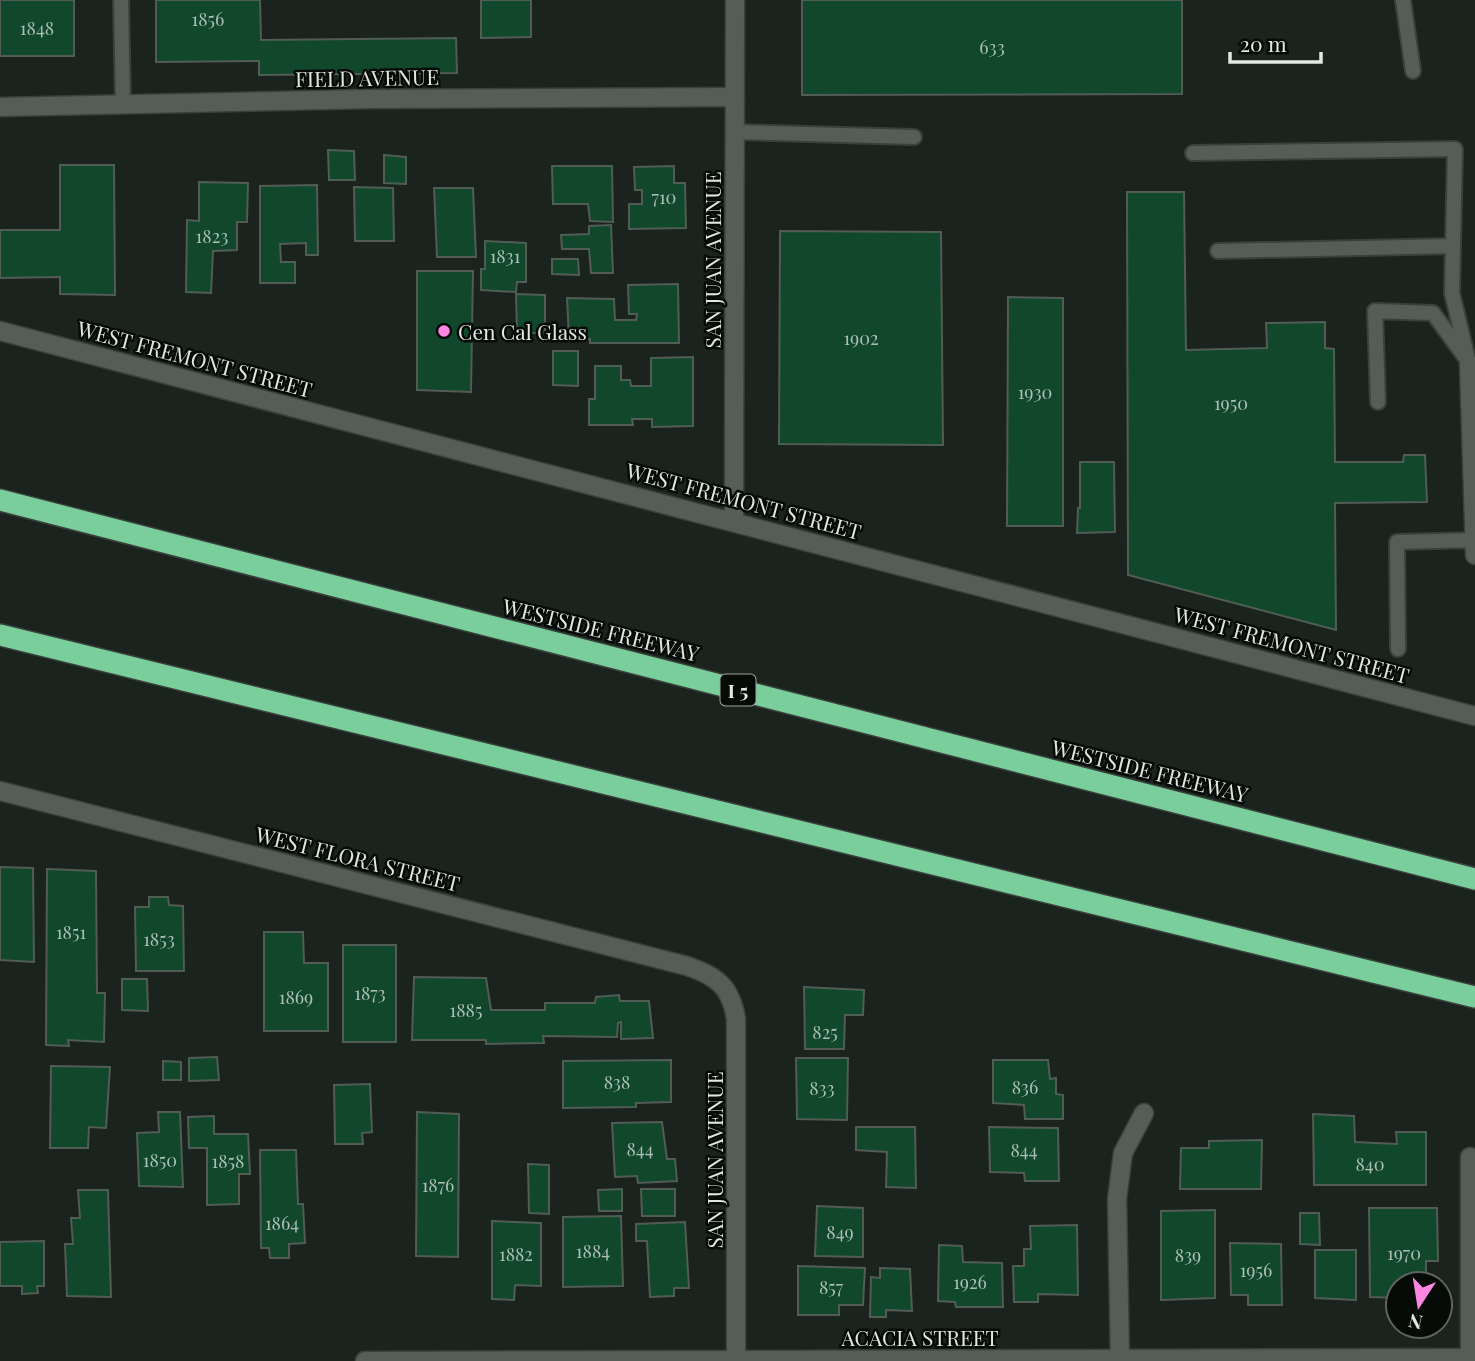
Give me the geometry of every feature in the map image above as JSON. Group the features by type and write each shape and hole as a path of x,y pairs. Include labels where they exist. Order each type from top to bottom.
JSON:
{"highway":[{"name":"WESTSIDE FREEWAY","path":"0,500 1475,879"},
{"path":"0,635 1475,997"}],"street":[{"name":"SAN JUAN AVENUE","path":"734,521 735,0"},
{"name":"FIELD AVENUE","path":"0,107 382,99 734,97"},
{"name":"WEST FREMONT STREET","path":"0,331 1475,716"},
{"path":"1472,360 1475,555"},
{"name":"WEST FLORA STREET","path":"0,791 704,971"},
{"name":"SAN JUAN AVENUE","path":"704,971 727,989 734,1002 736,1019 736,1360"},
{"path":"1120,1360 1117,1199 1124,1153 1144,1113"},
{"path":"1470,1157 1472,1359"},
{"name":"ACACIA STREET","path":"365,1361 1472,1359"}],"lane":[{"path":"121,0 123,105"},
{"path":"1403,0 1413,71"},
{"path":"734,132 914,137"},
{"path":"1193,153 1455,149 1452,293 1472,360"},
{"path":"1218,251 1453,246"},
{"path":"1378,402 1376,311 1433,313 1472,360"},
{"path":"1398,649 1397,542 1475,540"}],"building":[{"path":"0,0 74,0 74,56 0,56"},
{"path":"156,0 260,0 261,40 456,38 457,73 259,75 259,61 156,62"},
{"path":"481,0 531,0 531,37 481,38"},
{"path":"802,0 1182,0 1182,94 802,95"},
{"path":"328,150 354,151 355,180 329,180"},
{"path":"384,155 406,157 406,184 384,183"},
{"path":"60,165 114,165 115,295 60,294 60,277 0,278 0,230 60,230"},
{"path":"552,166 612,166 613,222 590,221 588,204 553,204"},
{"path":"674,166 674,183 685,183 686,228 629,229 629,204 642,204 642,190 635,190 634,167"},
{"path":"199,182 248,183 247,222 237,222 237,250 213,251 211,293 186,292 187,220 199,221"},
{"path":"317,185 318,255 306,255 306,243 280,244 281,262 295,262 295,283 260,283 260,186"},
{"path":"354,187 393,188 394,241 355,241"},
{"path":"434,188 473,188 476,257 437,257"},
{"path":"1127,192 1184,192 1186,350 1267,348 1266,323 1325,322 1325,348 1334,349 1335,462 1403,462 1404,455 1425,455 1427,502 1335,503 1336,630 1128,575"},
{"path":"611,225 613,273 591,273 589,249 562,249 561,235 589,234 589,226"},
{"path":"780,231 941,232 943,445 779,444"},
{"path":"485,241 526,243 526,282 517,282 516,292 481,290 481,269 485,269"},
{"path":"552,259 578,259 579,275 552,274"},
{"name":"Cen Cal Glass","path":"417,271 473,271 471,392 417,390"},
{"path":"678,284 679,343 590,343 590,339 569,338 567,298 614,299 615,320 636,320 637,314 629,314 628,285"},
{"path":"516,294 545,295 545,333 517,333"},
{"path":"1008,297 1063,298 1063,526 1007,526"},
{"path":"553,351 578,351 578,386 553,385"},
{"path":"693,357 693,426 652,427 652,419 632,419 633,425 589,425 589,399 595,399 595,366 621,366 621,380 630,380 631,386 651,386 651,358"},
{"path":"1080,462 1114,462 1115,532 1077,533"},
{"path":"0,867 33,868 34,962 0,960"},
{"path":"47,869 96,871 97,993 105,993 104,1042 68,1040 69,1046 46,1045"},
{"path":"149,897 168,897 169,905 183,906 184,971 136,971 135,907 149,907"},
{"path":"264,932 303,932 304,963 328,963 328,1031 264,1031"},
{"path":"343,945 396,945 396,1042 343,1042"},
{"path":"414,977 486,978 491,1010 545,1010 545,1003 595,1003 596,997 619,995 620,1001 649,1001 653,1038 621,1039 621,1022 618,1023 617,1037 543,1036 544,1043 486,1044 486,1040 412,1040"},
{"path":"122,979 147,979 148,1011 122,1010"},
{"path":"804,987 864,990 863,1015 845,1015 844,1049 805,1049"},
{"path":"217,1057 219,1080 189,1081 189,1058"},
{"path":"796,1058 848,1058 847,1120 797,1119"},
{"path":"671,1060 671,1102 636,1103 636,1107 563,1108 563,1061"},
{"path":"993,1060 1048,1060 1050,1079 1056,1078 1056,1094 1063,1095 1063,1119 1025,1119 1024,1105 993,1103"},
{"path":"163,1061 181,1062 181,1080 163,1080"},
{"path":"51,1066 110,1067 106,1128 89,1127 88,1148 50,1148"},
{"path":"370,1084 372,1132 362,1133 363,1144 335,1144 334,1085"},
{"path":"158,1112 180,1112 183,1187 139,1186 137,1133 159,1132"},
{"path":"417,1112 459,1114 458,1257 416,1256"},
{"path":"1313,1114 1354,1116 1355,1142 1397,1144 1396,1132 1426,1132 1426,1185 1314,1185"},
{"path":"214,1116 214,1134 248,1134 250,1174 239,1174 239,1204 207,1205 207,1148 189,1148 188,1117"},
{"path":"662,1122 667,1159 675,1159 677,1181 638,1183 637,1176 615,1177 612,1123"},
{"path":"856,1127 915,1127 916,1188 886,1187 887,1152 856,1150"},
{"path":"989,1127 1058,1128 1059,1181 1025,1181 1024,1173 990,1172"},
{"path":"1262,1140 1261,1189 1180,1189 1181,1148 1209,1148 1209,1141"},
{"path":"260,1150 296,1150 298,1204 303,1204 305,1243 289,1244 289,1258 270,1258 269,1248 261,1248"},
{"path":"528,1164 549,1165 549,1214 529,1213"},
{"path":"622,1189 622,1211 599,1211 598,1190"},
{"path":"641,1189 675,1189 675,1216 642,1216"},
{"path":"78,1190 108,1190 111,1297 67,1296 65,1244 73,1244 71,1218 80,1218"},
{"path":"817,1206 863,1208 863,1257 815,1256"},
{"path":"1369,1208 1437,1208 1438,1261 1426,1261 1426,1270 1384,1270 1384,1298 1370,1297"},
{"path":"1215,1210 1215,1298 1161,1300 1161,1211"},
{"path":"1300,1213 1319,1213 1320,1245 1300,1244"},
{"path":"621,1216 623,1286 563,1287 563,1217"},
{"path":"492,1221 541,1223 541,1286 515,1285 514,1300 492,1299"},
{"path":"685,1222 689,1288 674,1288 674,1296 650,1297 647,1241 636,1241 636,1224"},
{"path":"1077,1225 1078,1295 1038,1294 1038,1302 1014,1302 1013,1266 1024,1266 1024,1249 1031,1249 1030,1226"},
{"path":"44,1241 44,1286 37,1286 38,1293 22,1294 22,1286 0,1286 0,1242"},
{"path":"1230,1243 1281,1244 1282,1305 1248,1305 1248,1295 1231,1295"},
{"path":"939,1245 962,1246 963,1262 1002,1263 1003,1307 956,1307 955,1302 938,1301"},
{"path":"1315,1250 1356,1250 1356,1300 1315,1298"},
{"path":"798,1266 865,1268 863,1305 839,1305 839,1315 798,1315"},
{"path":"880,1268 910,1269 912,1311 886,1310 886,1317 870,1317 871,1277 880,1278"}],"place":[{"name":"Cen Cal Glass","path":"444,331"}]}
